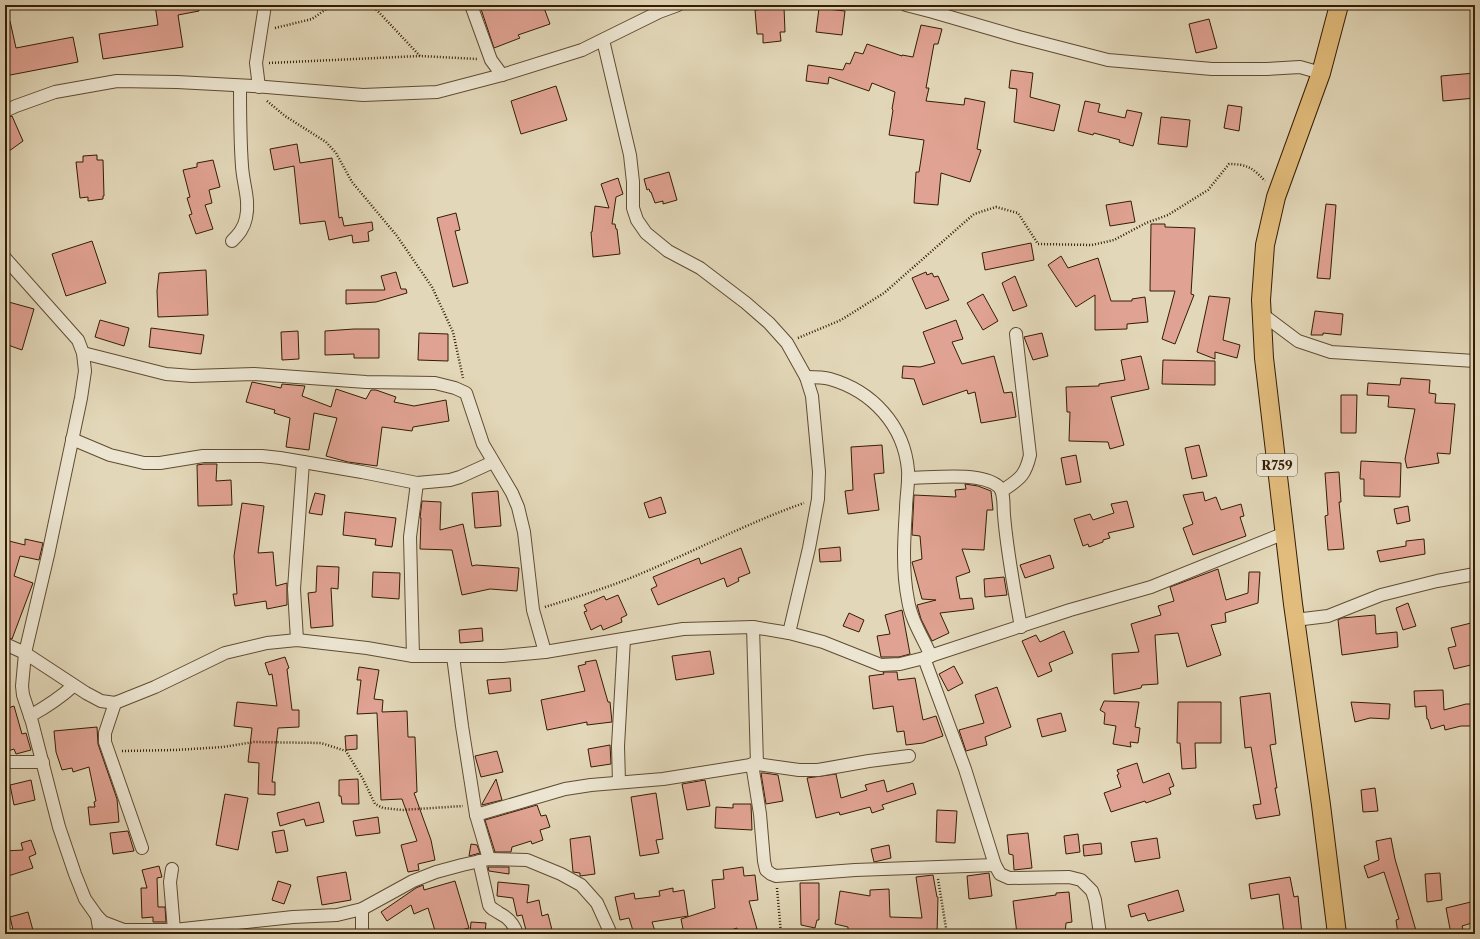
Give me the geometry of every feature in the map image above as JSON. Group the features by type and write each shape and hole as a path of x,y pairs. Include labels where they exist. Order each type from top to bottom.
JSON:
{"main road":[{"name":"R759","path":"1337,934 1284,534 1264,358 1261,300 1265,245 1276,197 1320,73 1339,5"}],"street":[{"path":"256,87 256,63 265,5"},
{"path":"472,5 491,60 502,75"},
{"path":"5,111 55,92 117,81 177,82 363,95 437,92 502,75 582,50 659,12 678,5"},
{"path":"906,5 1108,60 1212,69 1266,69 1300,67 1320,73"},
{"path":"603,40 630,155 633,182 633,208 637,220 646,233 657,242 700,268 746,303 769,323 787,343 806,377 812,396 819,472 818,498 809,548 789,633"},
{"path":"232,241 241,231 246,218 248,197 242,169 240,148 240,86"},
{"path":"5,258 68,331 78,340 83,353 85,371 81,398 48,555 25,653 22,686 23,695 43,762 59,826 85,899 97,916 103,922 124,930 174,930 293,917 337,915 362,909 413,881 436,872 484,860 527,860 561,874 581,885 597,903 611,934"},
{"path":"1262,314 1298,341 1331,352 1475,361"},
{"path":"1002,491 1022,477 1027,467 1030,455 1016,334"},
{"path":"83,353 166,374 192,376 254,374 366,382 435,383 455,388 466,393 483,444 512,493 518,508 524,532 533,610 545,652"},
{"path":"806,377 828,378 844,384 869,398 885,413 901,443 906,458 908,478 904,539 904,567 911,612 928,657 995,865 1000,874 1009,878 1069,878 1081,880 1092,891 1095,900 1100,934"},
{"path":"72,439 110,455 144,463 160,463 203,456 234,455 280,458 418,483 455,479 493,462"},
{"path":"297,640 294,588 303,462"},
{"path":"908,478 961,476 986,480 997,486 1002,491 1006,535 1021,627"},
{"path":"413,656 410,537 418,483"},
{"path":"5,644 25,653 73,686 101,701 116,702 155,687 226,652 266,642 297,640 367,648 413,656 503,656 545,652 682,629 753,627 789,633 823,642 881,665 900,664 928,657 1070,610 1151,587 1284,534"},
{"path":"1295,620 1328,616 1381,595 1437,580 1475,574"},
{"path":"753,627 754,764 766,870 776,876 855,870 995,865"},
{"path":"618,782 618,746 624,639"},
{"path":"453,656 462,726 484,860 489,905 491,909 506,917 514,925 517,934"},
{"path":"30,716 62,696 73,686"},
{"path":"116,702 105,732 105,742 142,848"},
{"path":"475,810 565,789 618,782 663,779 754,764 799,770 818,770 909,756"},
{"path":"5,762 43,762"},
{"path":"172,869 170,882 174,930"},
{"path":"362,909 362,934"},
{"path":"97,916 100,934"}],"path":[{"path":"260,32 312,19 332,5"},
{"path":"372,5 420,56"},
{"path":"256,63 420,56 491,60"},
{"path":"256,87 260,96 285,116 326,142 336,153 352,182 397,236 432,287 453,332 466,393"},
{"path":"787,343 841,320 884,293 974,214 996,207 1018,213 1038,244 1092,245 1114,240 1180,208 1194,197 1208,190 1229,164 1246,165 1257,172 1269,185 1276,197"},
{"path":"533,610 585,594 639,574 773,514 818,498"},
{"path":"107,751 176,750 223,747 254,742 321,743 346,751 363,779 375,804 383,808 402,810 475,810"},
{"path":"936,867 947,934"},
{"path":"776,876 781,934"}],"building":[{"path":"155,5 199,5 199,11 178,15 183,47 103,59 99,34 158,25"},
{"path":"492,5 543,5 550,24 518,35 520,38 494,48 481,9"},
{"path":"784,7 785,32 780,32 781,41 763,43 763,34 757,34 755,10"},
{"path":"819,8 845,11 842,35 816,32"},
{"path":"1209,19 1217,48 1196,53 1189,24"},
{"path":"10,21 16,48 73,37 78,62 5,76 5,22"},
{"path":"921,25 942,29 938,44 934,44 926,88 929,88 926,101 964,105 965,98 985,102 977,149 981,150 970,182 941,173 938,205 914,203 916,172 919,172 924,140 889,135 895,92 872,83 869,91 829,77 828,84 806,81 808,65 843,70 846,63 850,64 855,52 863,54 867,44 902,56 913,57"},
{"path":"1011,70 1033,73 1030,97 1060,105 1054,131 1014,122 1017,89 1009,88"},
{"path":"1475,73 1475,98 1443,101 1441,76"},
{"path":"556,86 567,120 521,134 511,101"},
{"path":"1085,101 1100,104 1098,112 1125,118 1127,110 1142,113 1133,146 1119,142 1120,140 1094,133 1093,135 1078,131"},
{"path":"1228,105 1242,107 1239,131 1224,128"},
{"path":"12,116 23,141 5,154 5,118"},
{"path":"1161,117 1190,120 1187,147 1158,144"},
{"path":"297,144 300,163 332,158 339,218 342,217 344,226 372,222 373,230 368,232 369,241 353,243 352,235 329,240 325,221 300,224 294,166 274,170 270,149"},
{"path":"97,155 97,160 103,160 104,196 103,199 88,201 88,197 80,198 76,162 83,162 83,156"},
{"path":"213,160 220,187 209,190 212,203 205,205 213,229 196,234 189,215 192,214 187,198 190,197 183,170 197,167 197,163"},
{"path":"669,172 677,200 663,204 663,201 655,203 651,192 649,189 647,190 644,179"},
{"path":"618,178 623,194 616,197 612,224 615,224 617,229 620,254 593,257 591,232 595,206 609,208 601,184"},
{"path":"1131,201 1135,222 1110,226 1106,205"},
{"path":"1326,204 1336,205 1330,279 1317,278"},
{"path":"456,213 460,230 455,231 468,283 453,287 437,218"},
{"path":"1151,224 1165,224 1165,227 1195,228 1191,294 1194,295 1175,344 1162,339 1175,291 1150,291"},
{"path":"92,241 106,283 66,296 52,254"},
{"path":"1031,243 1034,260 985,270 982,253"},
{"path":"1061,256 1068,268 1098,258 1111,301 1132,301 1132,299 1145,297 1148,322 1127,324 1127,329 1095,330 1095,295 1076,307 1048,265"},
{"path":"206,270 208,315 158,317 157,291 159,273"},
{"path":"396,272 401,289 406,289 407,293 376,302 346,304 346,290 385,290 381,276"},
{"path":"926,272 927,275 932,273 934,277 938,276 949,300 926,309 912,278"},
{"path":"1015,276 1027,306 1013,311 1002,283"},
{"path":"983,294 998,321 983,330 967,303"},
{"path":"1209,296 1230,298 1223,340 1240,345 1237,358 1215,352 1215,359 1197,352"},
{"path":"5,301 34,309 22,350 5,344"},
{"path":"1315,311 1343,314 1341,335 1323,333 1323,335 1311,335"},
{"path":"100,320 129,328 124,346 95,337"},
{"path":"956,320 963,339 952,342 962,364 994,356 1004,393 1012,392 1016,417 981,423 975,392 968,394 967,390 923,405 914,379 902,378 903,366 920,367 935,363 923,332"},
{"path":"151,328 204,335 201,354 149,347"},
{"path":"379,329 379,358 354,358 354,354 325,355 325,331"},
{"path":"298,331 299,359 282,360 281,332"},
{"path":"419,333 448,334 448,361 418,360"},
{"path":"1042,333 1048,356 1033,360 1024,337"},
{"path":"1141,356 1149,389 1111,397 1124,445 1110,449 1108,442 1069,441 1070,412 1067,412 1066,387 1099,386 1099,384 1125,380 1121,360"},
{"path":"1163,360 1215,361 1215,385 1162,384"},
{"path":"1401,378 1430,380 1429,393 1436,394 1435,403 1455,404 1450,454 1437,453 1439,463 1407,468 1405,459 1415,409 1388,407 1389,396 1367,395 1368,383 1400,385"},
{"path":"252,382 281,388 282,384 305,386 302,396 331,407 336,389 366,399 371,390 376,390 396,397 394,402 414,406 446,400 449,421 413,427 412,431 382,427 377,466 348,462 326,456 337,418 314,413 309,450 286,447 290,418 274,413 275,410 246,402"},
{"path":"1341,395 1357,395 1356,433 1341,433"},
{"path":"882,445 884,473 874,474 879,510 848,514 845,491 853,490 851,447"},
{"path":"1199,445 1207,476 1192,479 1185,448"},
{"path":"1076,455 1081,482 1066,485 1061,458"},
{"path":"1361,461 1401,463 1400,497 1364,496 1364,479 1360,479"},
{"path":"217,464 216,481 231,480 232,505 198,506 197,465"},
{"path":"1339,472 1341,502 1339,502 1344,549 1328,550 1325,516 1328,515 1325,473"},
{"path":"965,484 978,486 991,491 993,510 987,510 984,550 962,549 970,572 956,577 960,599 972,598 974,609 940,613 949,633 932,641 921,619 917,605 936,600 922,599 912,562 922,559 920,536 912,535 914,495 956,497 955,490 966,489"},
{"path":"498,491 501,526 475,528 472,493"},
{"path":"1203,492 1205,501 1216,497 1221,510 1241,504 1244,516 1240,517 1246,536 1193,555 1183,528 1193,524 1183,495"},
{"path":"315,493 325,495 322,515 309,513"},
{"path":"661,497 666,513 649,518 644,503"},
{"path":"422,501 441,502 440,530 463,524 472,566 519,568 517,591 490,589 462,595 452,550 420,549 420,518"},
{"path":"1127,501 1134,527 1108,533 1110,538 1103,540 1103,542 1089,547 1088,544 1083,546 1074,519 1090,514 1093,520 1114,513 1111,504"},
{"path":"242,503 264,506 258,553 273,552 276,586 287,583 287,605 267,609 266,601 235,606 233,594 237,594 234,556"},
{"path":"1408,506 1410,521 1397,524 1394,509"},
{"path":"345,512 396,518 392,547 375,545 376,539 343,535"},
{"path":"25,539 43,543 39,560 20,556 14,576 33,583 12,639 5,637 5,540 25,545"},
{"path":"1424,539 1425,554 1380,562 1377,551 1406,546 1406,541"},
{"path":"840,547 841,561 820,562 819,549"},
{"path":"741,548 750,573 738,578 739,581 727,587 724,578 658,605 651,589 657,586 653,577 699,558 701,564"},
{"path":"1050,555 1054,568 1025,578 1020,565"},
{"path":"317,566 339,567 338,589 331,588 333,626 311,628 308,593 316,592"},
{"path":"1218,569 1226,600 1248,593 1249,572 1260,572 1258,603 1225,613 1226,622 1211,625 1221,655 1187,667 1178,633 1155,635 1158,684 1142,685 1141,688 1114,694 1112,654 1139,652 1131,624 1161,615 1158,606 1174,601 1170,587"},
{"path":"373,572 400,573 399,599 372,597"},
{"path":"1004,577 1007,595 985,597 984,579"},
{"path":"618,595 627,615 621,618 622,622 603,630 601,625 591,630 584,612 587,611 584,605 604,596 606,600"},
{"path":"1408,603 1416,626 1403,630 1396,608"},
{"path":"902,610 910,654 899,657 881,657 877,636 890,634 885,615"},
{"path":"849,613 864,620 859,632 843,626"},
{"path":"1375,615 1376,634 1397,632 1398,647 1342,655 1338,620 1342,618"},
{"path":"1475,622 1475,664 1454,669 1448,648 1456,646 1451,628"},
{"path":"482,628 483,641 460,643 459,630"},
{"path":"1064,631 1073,653 1049,663 1052,671 1038,677 1022,641 1036,635 1040,642"},
{"path":"710,651 714,674 676,680 672,656"},
{"path":"285,657 289,668 287,669 292,710 299,710 299,727 278,728 272,782 275,782 275,795 258,794 259,763 248,762 252,728 234,726 237,702 277,706 272,674 269,675 265,663"},
{"path":"596,660 608,702 610,702 612,722 587,725 587,722 547,730 541,700 585,691 578,666 586,664 585,662"},
{"path":"954,666 963,683 948,691 939,674"},
{"path":"359,667 379,670 374,699 383,700 382,712 407,711 408,737 415,737 417,792 414,793 431,840 435,860 418,864 419,870 408,872 401,845 417,841 402,799 381,800 377,713 357,714 361,680 357,680"},
{"path":"883,672 897,672 898,680 915,678 923,720 936,716 943,736 923,743 906,745 904,731 897,732 893,706 873,709 869,676 884,674"},
{"path":"510,678 511,691 489,694 487,680"},
{"path":"997,687 1011,727 985,737 987,745 966,751 959,730 984,723 975,695"},
{"path":"1443,690 1444,710 1466,704 1475,704 1475,726 1461,726 1445,730 1444,725 1431,729 1427,719 1426,706 1415,707 1414,691"},
{"path":"1270,693 1276,744 1270,745 1280,815 1256,819 1253,805 1261,804 1251,747 1245,748 1240,697"},
{"path":"1104,701 1139,702 1135,727 1140,728 1138,743 1130,742 1131,747 1113,744 1116,726 1104,724 1105,713 1100,710"},
{"path":"1178,702 1221,702 1221,743 1195,743 1196,768 1182,769 1180,743 1177,743"},
{"path":"1351,702 1390,704 1389,719 1370,718 1355,722"},
{"path":"14,706 22,734 26,733 31,750 16,754 14,749 8,751 5,741 5,709"},
{"path":"1061,713 1066,731 1042,737 1037,719"},
{"path":"97,727 98,744 117,799 119,822 90,825 88,807 95,807 94,802 96,801 89,767 73,772 72,768 62,770 56,752 54,731"},
{"path":"357,735 357,749 346,750 345,736"},
{"path":"610,745 611,764 591,767 588,749"},
{"path":"497,751 503,772 481,777 475,756"},
{"path":"1137,763 1143,783 1169,773 1174,786 1169,788 1171,794 1146,803 1145,801 1111,812 1104,793 1121,787 1117,770"},
{"path":"761,773 778,775 783,801 766,804"},
{"path":"836,774 841,798 867,790 865,785 884,780 887,792 913,783 916,794 882,805 884,809 872,813 870,807 840,815 839,812 816,818 807,778"},
{"path":"358,779 359,804 342,804 341,796 339,796 339,780"},
{"path":"496,779 502,800 482,805 482,804"},
{"path":"31,780 35,800 14,805 10,785"},
{"path":"705,780 710,806 687,810 682,784"},
{"path":"1375,788 1378,811 1363,812 1361,790"},
{"path":"656,793 663,839 656,840 659,853 640,856 631,797"},
{"path":"225,794 248,798 238,850 216,845"},
{"path":"319,802 324,822 306,826 304,819 280,826 277,813"},
{"path":"733,804 751,804 752,830 715,828 716,807 733,808"},
{"path":"537,805 541,816 546,815 550,827 540,830 543,840 532,844 531,841 512,847 511,852 495,852 485,820"},
{"path":"937,810 957,811 955,843 936,842"},
{"path":"378,817 380,833 356,836 353,821"},
{"path":"284,830 288,851 276,853 272,832"},
{"path":"128,831 134,851 113,854 110,833"},
{"path":"1028,833 1032,868 1014,870 1013,855 1009,854 1007,835"},
{"path":"1078,834 1080,852 1066,854 1064,836"},
{"path":"590,836 595,874 580,876 580,873 573,872 570,839"},
{"path":"1157,838 1160,858 1135,862 1131,842"},
{"path":"1391,838 1395,859 1417,934 1398,934 1396,920 1399,919 1384,872 1368,878 1364,866 1379,860 1376,841"},
{"path":"31,840 36,854 29,857 33,868 5,877 5,851 23,850 21,843"},
{"path":"1101,843 1102,854 1084,856 1083,845"},
{"path":"471,844 477,845 480,853 469,856"},
{"path":"889,845 891,858 874,862 871,849"},
{"path":"159,866 162,877 157,878 158,907 165,907 166,922 153,922 153,917 142,918 141,888 147,888 142,870"},
{"path":"488,867 509,867 509,874 489,871"},
{"path":"743,867 744,876 755,875 758,900 749,901 757,929 739,934 737,928 719,934 684,934 681,919 715,908 712,880 724,879 723,870"},
{"path":"346,872 351,900 322,905 317,877"},
{"path":"989,873 992,896 969,899 967,876"},
{"path":"1440,873 1442,900 1427,902 1425,874"},
{"path":"933,875 938,897 937,934 848,934 848,927 835,924 840,891 870,896 870,890 889,889 890,917 922,918 916,877"},
{"path":"1290,877 1294,897 1298,896 1302,934 1284,934 1279,894 1251,899 1249,884"},
{"path":"278,881 291,885 284,904 272,900"},
{"path":"455,881 469,928 445,934 436,934 428,908 414,914 411,905 387,921 381,912 416,888 423,885 424,890"},
{"path":"498,882 529,885 527,903 539,900 542,916 548,914 553,934 527,934 522,915 517,916 513,898 497,896"},
{"path":"800,883 819,883 819,920 817,920 815,928 801,925"},
{"path":"673,888 673,892 684,890 688,916 652,922 656,934 634,934 629,918 620,920 615,897 634,893 635,899 660,896 659,891"},
{"path":"1178,890 1184,911 1148,921 1145,913 1131,917 1128,905"},
{"path":"1069,892 1072,922 1066,923 1065,934 1017,934 1013,901"},
{"path":"1475,901 1475,922 1462,926 1464,934 1451,934 1446,908"},
{"path":"28,912 34,934 14,934 10,917"},
{"path":"471,922 486,923 485,934 470,934"}]}
